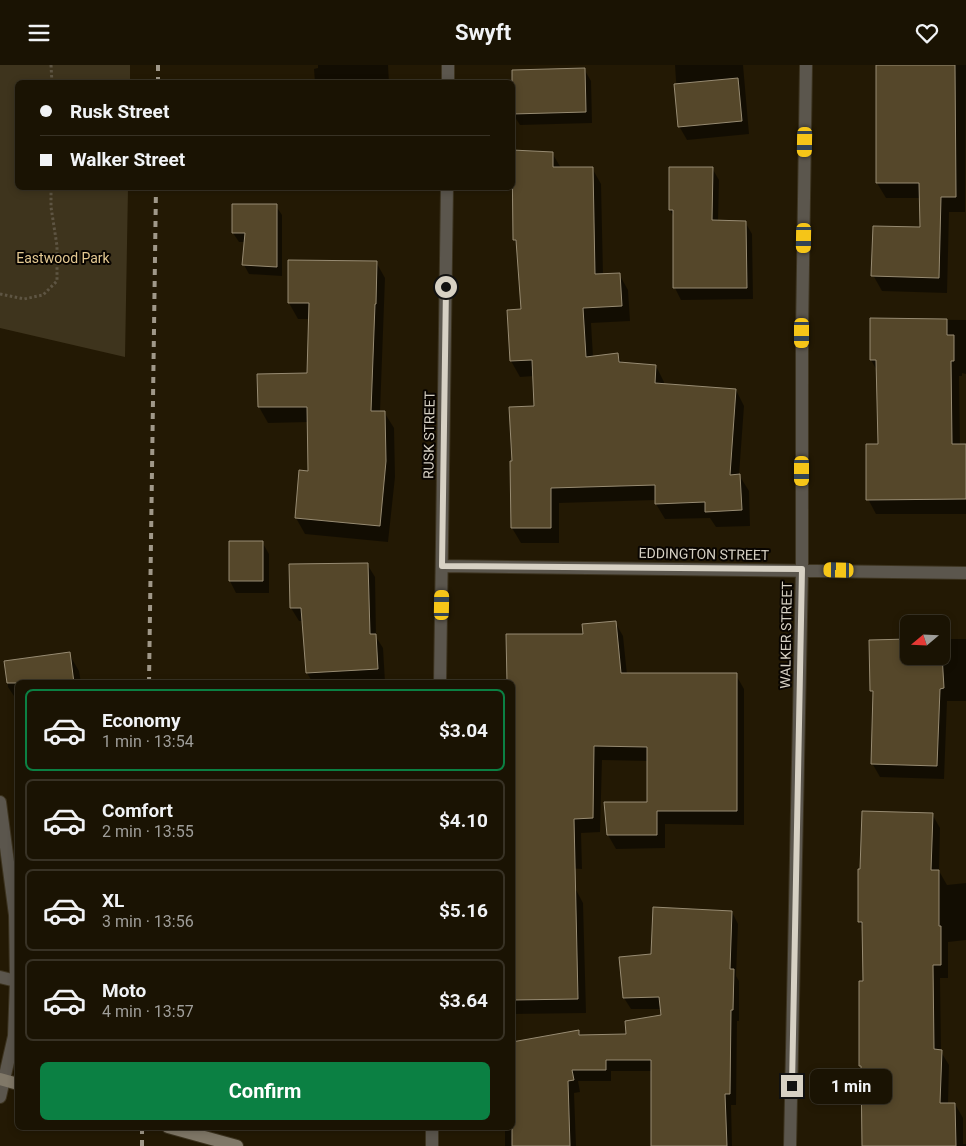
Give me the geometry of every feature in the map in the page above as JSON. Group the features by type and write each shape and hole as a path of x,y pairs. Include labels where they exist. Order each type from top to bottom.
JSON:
{"main road":[{"path":"2,1080 15,1083"},
{"path":"179,1130 236,1146"}],"street":[{"path":"448,65 448,80"},
{"name":"WALKER STREET","path":"790,1146 802,569 802,333 806,65"},
{"name":"RUSK STREET","path":"440,680 447,190"},
{"name":"EDDINGTON STREET","path":"442,566 802,569 966,573"},
{"path":"0,802 15,915"},
{"path":"0,977 15,981"},
{"path":"0,1097 2,1080 14,1036 15,1008"},
{"path":"432,1130 432,1146"}],"path":[{"path":"51,65 52,80"},
{"path":"0,294 24,299 43,295 57,281 57,246 51,207 52,190"}],"green space":[{"name":"Eastwood Park","path":"0,65 130,65 130,80 15,80 15,190 128,190 125,357 0,328"}],"building":[{"path":"876,65 955,65 956,197 941,197 939,278 871,276 873,226 920,227 919,183 876,183"},
{"path":"585,68 586,112 515,114 515,80 512,80 512,70"},
{"path":"738,78 742,121 678,127 674,84"},
{"path":"515,150 553,152 553,167 593,167 595,274 620,273 622,306 583,308 586,357 618,353 619,362 656,365 655,383 736,389 730,475 740,474 742,510 705,512 705,502 655,504 655,485 551,488 551,528 511,528 510,461 512,461 509,407 534,406 532,360 510,361 507,310 521,309 516,240 513,240 512,190 515,190"},
{"path":"669,167 713,167 712,220 746,221 747,288 673,288 673,210 669,210"},
{"path":"232,204 277,204 277,267 242,265 245,233 232,233"},
{"path":"288,260 377,261 371,411 385,411 386,461 380,526 295,518 299,470 308,471 307,407 258,407 257,374 307,373 309,303 288,303"},
{"path":"870,318 947,319 947,335 954,335 954,361 951,361 952,444 966,444 966,499 866,500 866,444 878,444 876,360 870,360"},
{"path":"229,541 263,541 263,581 229,581"},
{"path":"368,563 370,634 376,634 378,669 306,673 301,608 290,608 289,564"},
{"path":"616,621 621,673 737,673 737,811 657,811 657,835 607,835 604,802 647,802 647,747 594,746 593,818 574,819 578,999 515,1000 515,680 507,680 506,634 583,634 582,624"},
{"path":"900,639 900,665 943,665 944,688 940,689 937,766 871,764 873,691 870,691 869,640"},
{"path":"70,652 74,680 15,680 15,683 7,683 4,661"},
{"path":"862,811 933,813 931,870 939,870 939,926 941,926 941,965 933,965 934,1049 942,1050 940,1103 955,1103 956,1146 862,1146 861,1066 859,1066 859,981 863,981 862,922 858,922 858,869 860,869"},
{"path":"653,907 732,911 730,969 734,969 733,1010 731,1010 730,1094 725,1094 727,1146 651,1146 651,1060 606,1060 606,1070 572,1070 574,1080 568,1081 570,1146 512,1146 512,1130 515,1130 515,1041 579,1030 579,1035 626,1034 625,1021 661,1015 659,997 623,998 619,957 651,954"}],"railway":[{"path":"158,65 158,80"},
{"path":"149,680 156,190"},
{"path":"142,1130 142,1146"}],"route":[{"path":"446,287 442,566 802,569 792,1086"}]}
